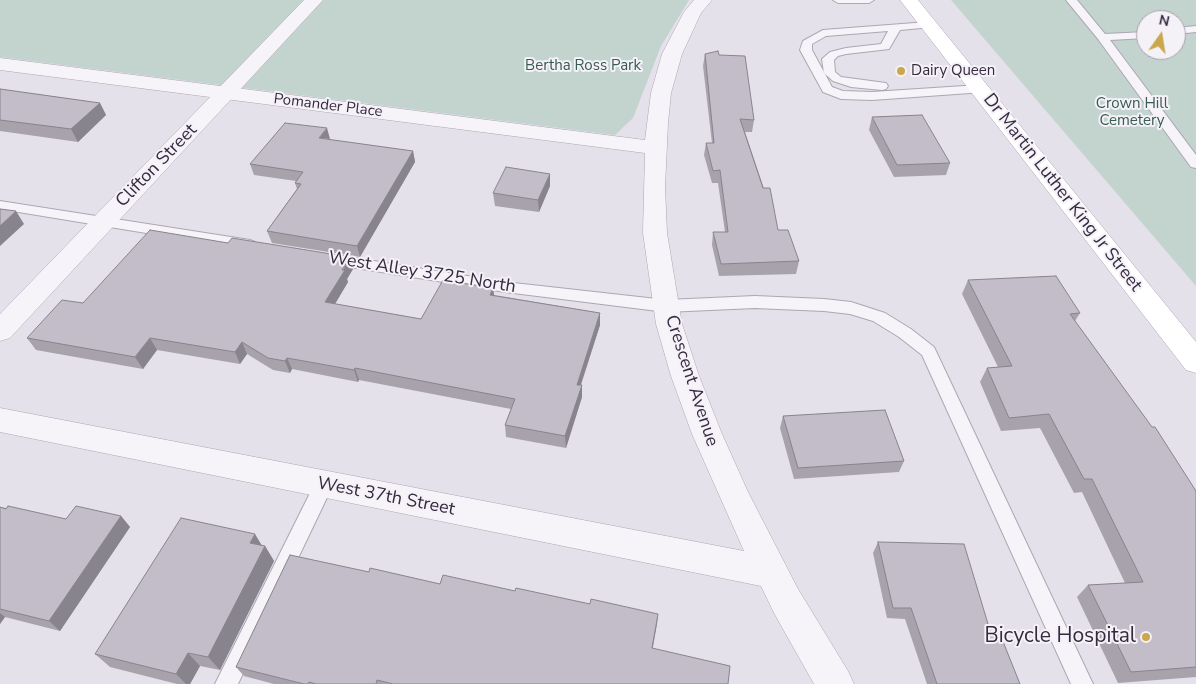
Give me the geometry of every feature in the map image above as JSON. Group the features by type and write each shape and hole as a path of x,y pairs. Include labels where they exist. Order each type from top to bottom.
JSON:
{"main road":[{"name":"Dr Martin Luther King Jr Street","path":"909,0 1196,362"}],"street":[{"name":"Clifton Street","path":"0,331 314,0"},
{"name":"Crescent Avenue","path":"703,0 686,25 668,67 658,108 655,148 655,233 669,324 685,376 707,434 735,498 786,601 835,684"},
{"name":"Pomander Place","path":"0,64 655,148"},
{"name":"West 37th Street","path":"0,420 772,572"}],"lane":[{"path":"838,0 869,0"},
{"path":"1071,0 1102,38 1196,164"},
{"path":"928,25 823,33 807,43 806,50 827,89 842,96 980,89"},
{"path":"896,27 885,47 834,54 828,59 830,73 837,79 852,84 870,86 912,85 953,91"},
{"path":"1102,38 1136,36"},
{"path":"0,205 261,247"},
{"name":"West Alley 3725 North","path":"320,257 505,288 666,306 755,302 824,305 851,308 880,318 905,333 928,351 1082,684"},
{"path":"226,684 324,485"}],"green space":[{"name":"Bertha Ross Park","path":"0,0 689,0 661,46 633,118 615,135 0,57"},
{"name":"Crown Hill Cemetery","path":"951,0 1196,0 1196,286"}],"building":[{"path":"718,51 719,55 745,56 754,120 740,119 763,188 770,188 778,230 788,230 799,261 721,264 713,232 728,232 720,170 713,171 706,143 714,143 705,54"},
{"path":"0,89 100,103 71,129 0,120"},
{"path":"922,115 950,163 897,165 872,117"},
{"path":"285,123 327,128 319,138 413,151 357,246 267,231 301,184 295,183 303,172 250,164"},
{"path":"506,167 550,174 538,200 493,193"},
{"path":"0,209 16,211 0,226"},
{"path":"150,230 228,243 232,238 350,257 342,270 345,270 325,302 421,319 443,280 493,288 490,295 600,313 577,385 582,385 565,436 505,425 515,399 355,368 354,370 287,358 285,361 268,358 242,342 235,352 150,338 135,357 27,338 62,300 83,303"},
{"path":"1056,276 1080,313 1070,314 1152,427 1155,427 1196,491 1196,667 1131,672 1088,585 1143,582 1092,479 1084,479 1049,414 1009,418 987,368 1012,366 968,280"},
{"path":"885,410 904,461 798,468 783,416"},
{"path":"8,506 66,519 76,506 121,516 49,621 0,609 0,507 6,509"},
{"path":"181,518 255,534 250,543 265,546 208,657 188,653 176,674 95,654"},
{"path":"878,542 964,544 991,634 1000,634 1020,684 937,684 911,608 893,608"},
{"path":"290,555 369,572 370,568 440,584 443,575 515,591 516,588 590,604 591,599 658,614 652,648 730,666 728,684 393,684 377,680 376,684 316,684 309,682 304,684 236,667"}],"place":[{"name":"Dairy Queen","path":"901,71"},
{"name":"Bicycle Hospital","path":"1146,637"}]}
